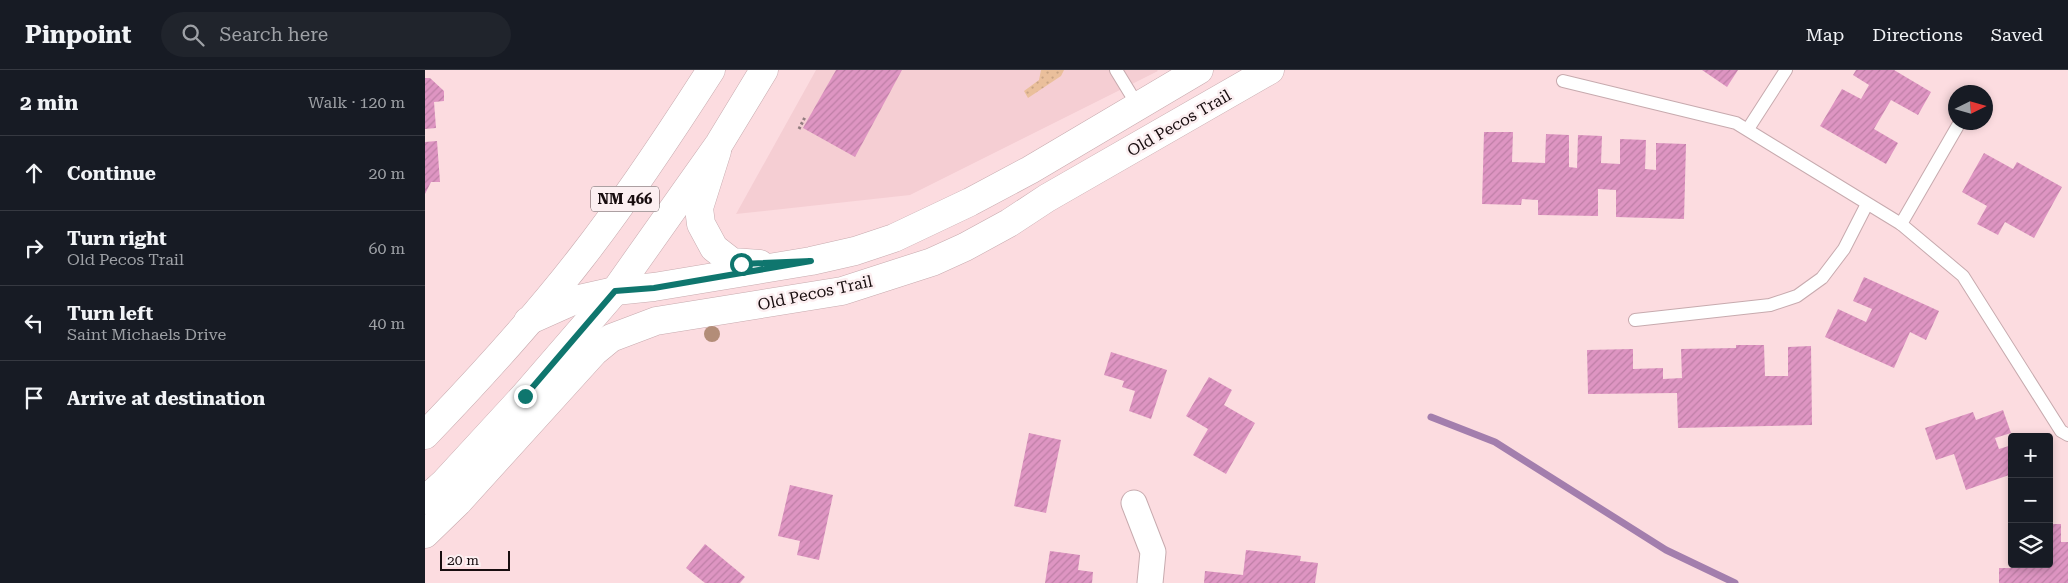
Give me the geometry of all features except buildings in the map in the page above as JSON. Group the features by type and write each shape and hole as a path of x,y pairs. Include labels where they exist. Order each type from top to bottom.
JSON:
{"main road":[{"name":"NM 466","path":"528,321 580,259 618,209 711,70"},
{"name":"NM 466","path":"425,500 444,483 525,396 615,291 719,144 765,70"},
{"name":"Old Pecos Trail","path":"425,435 473,386 528,321 575,300 615,291 654,288 811,261 855,251 921,226 1030,170 1199,70"},
{"name":"Old Pecos Trail","path":"425,534 458,502 594,352 611,338 655,321 842,291 932,262 965,247 1009,223 1047,198 1270,70"},
{"path":"719,144 699,208 701,224 714,248 732,262 741,264 811,261"}],"street":[{"path":"1134,503 1153,552 1149,583"}],"lane":[{"path":"1117,70 1137,106"},
{"path":"1747,130 1786,70"},
{"path":"1563,81 1736,123 1901,224 1963,276 2061,431 2068,435"},
{"path":"1901,224 1955,130"},
{"path":"1635,320 1769,305 1797,296 1822,278 1845,249 1867,204"}],"path":[{"path":"799,129 805,118"}],"shaded area":[{"path":"816,70 1158,71 910,195 736,214"},
{"path":"1041,70 1064,70 1061,76 1028,98 1024,91 1039,80"}],"waterway":[{"path":"1431,417 1495,442 1666,550 1735,583"}],"route":[{"path":"525,396 615,291 654,288 811,261 754,265 741,264"}]}
